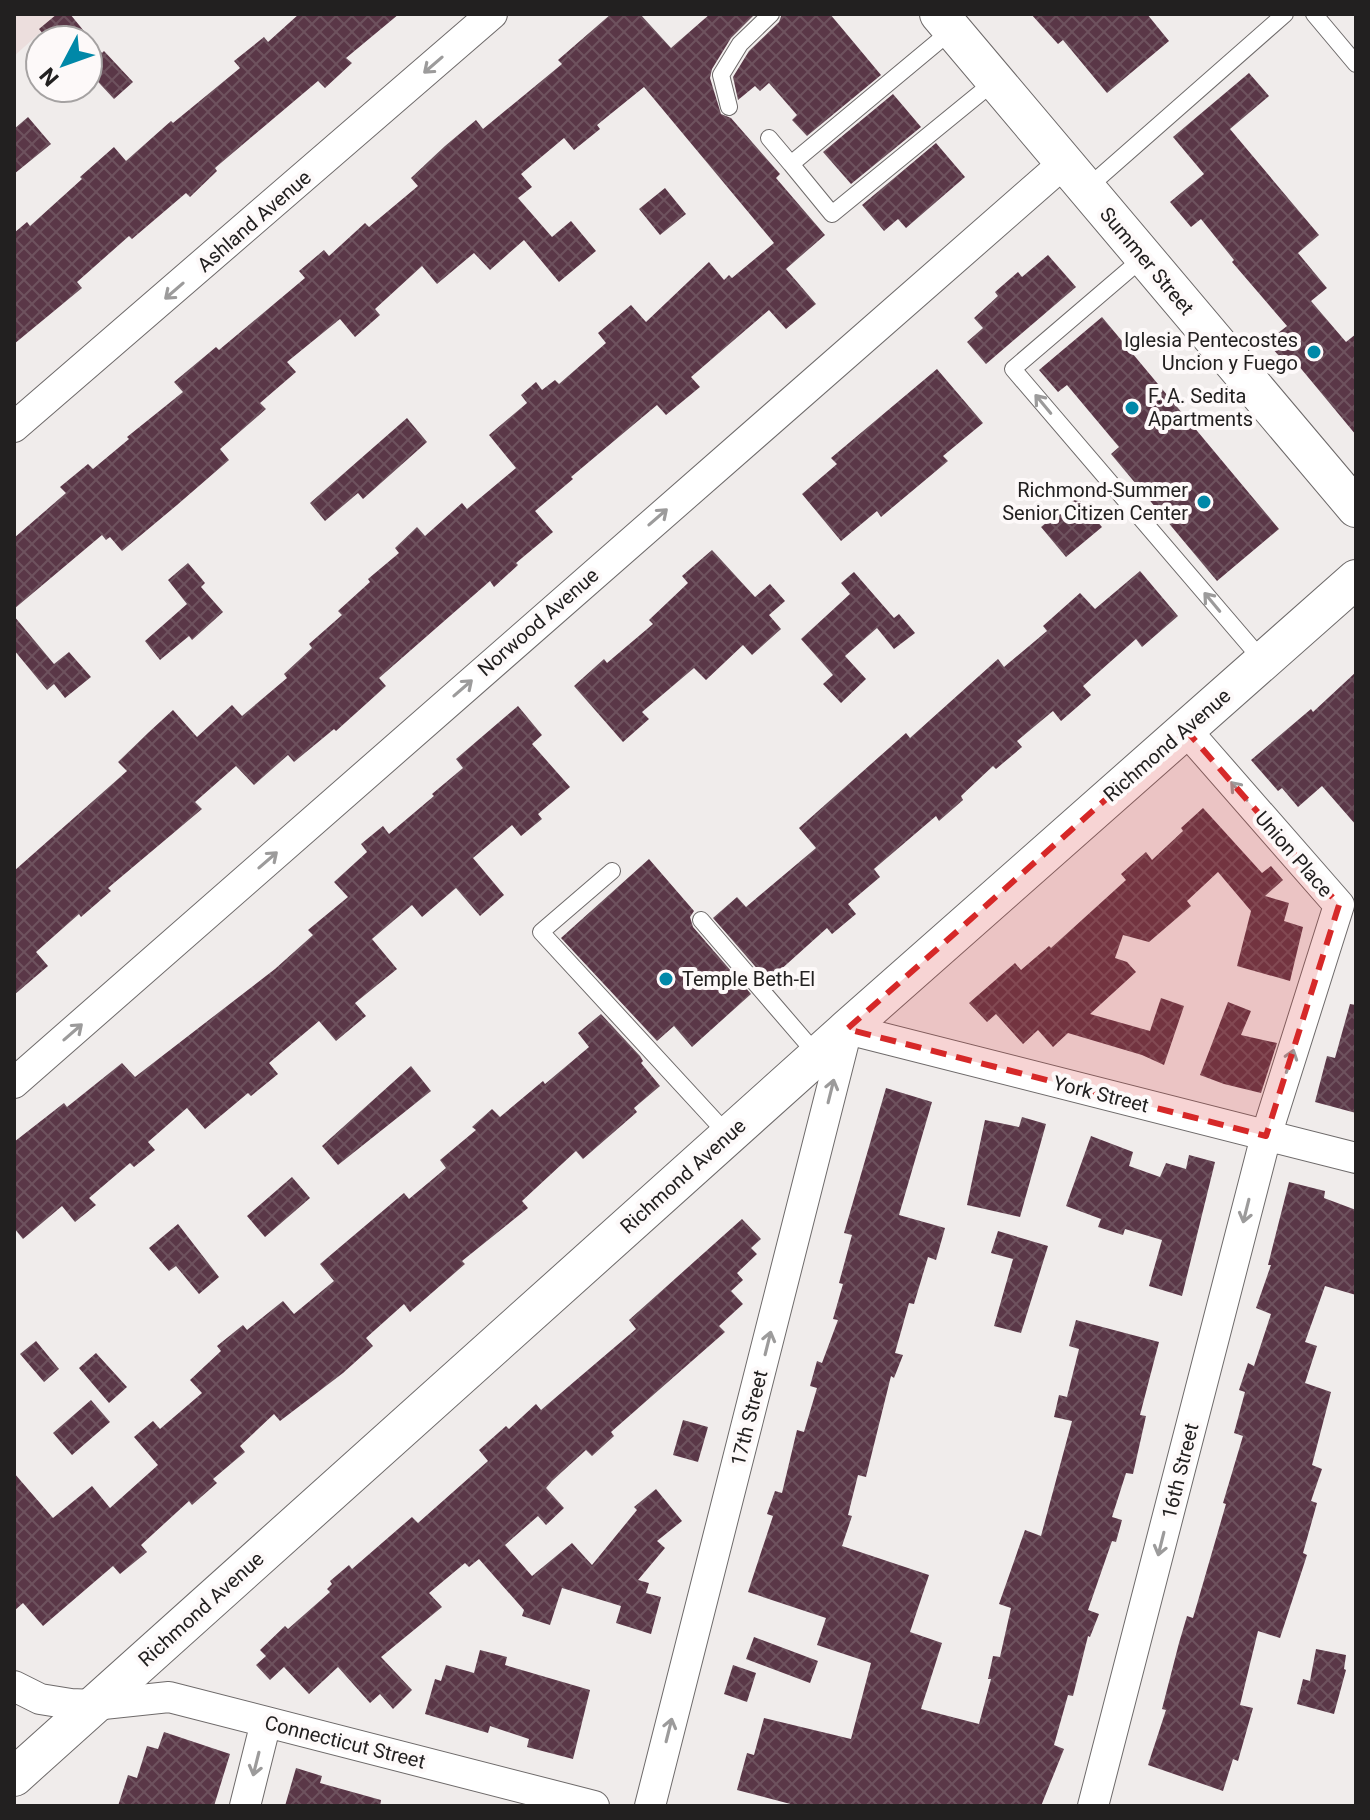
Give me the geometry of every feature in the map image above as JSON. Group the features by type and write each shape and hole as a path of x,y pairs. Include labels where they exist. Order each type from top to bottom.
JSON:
{"street":[{"name":"Ashland Avenue","path":"14,427 492,14"},
{"name":"Summer Street","path":"946,22 1356,508"},
{"name":"Norwood Avenue","path":"14,1083 1075,176"},
{"name":"Richmond Avenue","path":"14,1777 847,1029 1356,579"},
{"name":"Union Place","path":"1185,729 1339,905 1266,1136"},
{"name":"York Street","path":"847,1029 1356,1158"},
{"name":"17th Street","path":"650,1806 847,1029"},
{"name":"16th Street","path":"1093,1806 1266,1136"},
{"name":"Connecticut Street","path":"14,1686 40,1699 94,1705 169,1697 594,1806"},
{"path":"245,1806 266,1722"}],"lane":[{"path":"729,107 721,75 740,44 771,14"},
{"path":"1075,176 1285,14"},
{"path":"1314,14 1356,64"},
{"path":"791,164 946,22"},
{"path":"769,138 832,214 995,81"},
{"path":"1144,257 1013,369 1263,661"},
{"path":"612,871 541,932 729,1136"},
{"path":"701,920 818,1056"}],"highlighted area":[{"path":"1185,729 1339,905 1266,1136 847,1029"}],"shaded area":[{"path":"14,14 61,14 50,24 24,24 24,47 14,56"}],"building":[{"path":"57,14 70,14 78,24 45,24"},
{"path":"299,14 399,14 346,58 352,63 325,88 318,81 215,168 217,171 190,197 186,193 132,239 129,236 77,282 82,288 14,344 14,233 27,222 30,226 114,147 126,161 171,121 173,123 240,68 234,61 264,37 268,42"},
{"path":"611,14 640,14 671,48 710,14 755,14 731,38 712,69 710,78 721,114 731,118 780,174 776,178 825,235 786,269 816,304 786,329 769,310 691,377 700,387 666,415 657,405 571,477 573,479 535,511 553,532 516,563 518,565 494,587 490,581 379,678 386,686 336,731 334,729 294,762 288,755 254,785 236,766 195,802 202,809 108,888 111,891 81,917 79,914 36,952 48,966 14,995 14,871 127,771 118,762 173,710 197,737 232,705 242,716 287,678 284,674 312,648 309,644 342,615 338,611 370,582 368,579 399,553 395,548 417,527 425,536 462,503 467,509 516,468 489,435 527,403 521,395 536,382 542,390 555,380 559,384 606,343 598,333 631,305 646,322 709,262 724,280 729,275 732,278 774,243 644,87 597,125 600,129 574,150 564,138 521,174 532,187 518,198 552,237 571,221 596,251 559,282 524,240 490,270 474,253 437,284 422,266 375,309 380,315 355,337 340,319 287,362 296,372 260,403 266,409 220,449 229,460 177,505 122,551 110,537 106,540 102,535 14,609 14,538 66,493 60,487 88,464 93,469 129,439 127,437 183,392 174,382 216,347 219,350 305,278 299,271 324,250 329,256 365,223 369,227 418,186 411,178 445,146 476,120 483,129 562,64 558,60"},
{"path":"782,14 830,14 881,75 807,136 792,120 797,115 769,83 760,91 755,86 738,100 733,77 749,51 779,22"},
{"path":"1031,14 1147,14 1169,41 1107,93 1063,40 1058,44"},
{"path":"104,51 133,82 114,99 104,88"},
{"path":"1249,73 1269,96 1230,129 1319,235 1298,253 1327,288 1311,301 1346,342 1356,334 1356,435 1298,365 1291,370 1267,342 1287,326 1232,262 1234,260 1201,219 1191,227 1170,202 1204,174 1173,137"},
{"path":"893,94 921,127 851,184 823,152"},
{"path":"28,117 51,144 14,174 14,129"},
{"path":"936,143 965,177 906,228 898,219 884,231 862,205"},
{"path":"665,188 686,214 660,235 639,209"},
{"path":"1048,255 1076,287 986,364 967,342 983,328 974,318 998,296 995,292 1018,272 1022,277"},
{"path":"1102,317 1279,529 1217,581 1111,454 1119,447 1067,385 1058,392 1039,370"},
{"path":"937,369 983,423 943,456 948,461 881,517 877,511 841,541 802,494 837,464 831,458"},
{"path":"407,418 427,442 363,499 358,493 325,521 310,503"},
{"path":"1077,497 1102,527 1066,557 1041,527"},
{"path":"712,550 755,597 770,584 785,601 769,615 781,629 752,655 743,645 706,680 694,668 642,712 649,719 623,742 574,686 604,659 607,663 653,624 649,620 688,583 682,576"},
{"path":"188,563 205,583 201,587 223,612 192,640 189,636 160,660 145,641 187,604 168,580"},
{"path":"1140,571 1178,616 1142,647 1136,639 1083,686 1091,695 1061,721 1053,711 1017,741 1022,747 996,769 993,766 961,796 963,800 939,821 936,816 874,869 880,877 848,904 856,914 832,934 827,928 768,981 713,918 737,897 746,907 816,848 799,828 906,733 910,738 998,659 1004,667 1047,631 1043,626 1080,593 1095,609"},
{"path":"854,572 894,618 899,614 915,633 894,649 877,628 845,656 866,679 841,703 823,684 833,675 801,639 850,594 841,583"},
{"path":"14,616 54,664 69,652 91,677 65,698 54,684 47,690 14,650"},
{"path":"1356,672 1356,825 1322,786 1298,807 1282,788 1278,791 1251,760 1311,709 1313,712"},
{"path":"518,706 542,735 532,744 570,787 538,814 542,819 521,836 512,825 473,858 504,895 480,916 456,888 422,917 412,905 372,939 397,969 355,1003 366,1016 336,1041 319,1021 269,1063 278,1074 251,1096 248,1093 205,1129 187,1108 148,1142 155,1150 134,1167 130,1163 89,1198 96,1205 75,1222 62,1206 23,1239 14,1228 14,1142 64,1103 67,1107 122,1063 135,1077 275,969 313,935 308,930 348,897 334,882 367,852 361,844 383,826 389,834 434,796 432,794 463,768 456,759"},
{"path":"1203,808 1262,873 1271,866 1283,880 1265,896 1289,903 1284,921 1303,927 1290,981 1237,966 1251,911 1218,872 1187,901 1191,906 1149,942 1123,935 1115,958 1127,962 1136,972 1090,1014 1150,1031 1161,998 1184,1006 1164,1065 1142,1055 1068,1033 1053,1047 1038,1030 1023,1044 996,1014 987,1022 969,1003 1015,963 1021,970 1049,946 1051,948 1126,880 1121,874 1146,852 1152,860"},
{"path":"649,859 694,911 690,917 693,927 751,994 692,1047 674,1026 657,1041 561,938"},
{"path":"1228,1002 1251,1011 1241,1035 1277,1043 1261,1093 1200,1075"},
{"path":"1350,1004 1356,1005 1356,1113 1315,1102 1327,1056 1335,1058"},
{"path":"601,1014 640,1056 641,1063 660,1086 634,1108 637,1112 583,1159 576,1151 522,1201 528,1208 462,1261 465,1264 410,1312 404,1304 366,1338 373,1346 343,1373 280,1421 274,1414 240,1446 245,1452 213,1479 217,1483 192,1505 189,1501 141,1545 147,1552 120,1574 113,1566 43,1626 23,1603 14,1611 14,1473 53,1518 92,1486 110,1508 158,1465 134,1437 153,1421 160,1429 202,1393 190,1380 221,1351 217,1346 243,1325 247,1330 283,1301 294,1314 334,1281 320,1264 404,1193 409,1199 446,1168 440,1160 476,1130 472,1127 492,1109 500,1117 589,1047 578,1033"},
{"path":"411,1066 431,1091 338,1165 322,1146"},
{"path":"886,1088 932,1102 899,1215 945,1228 936,1260 928,1257 914,1304 909,1303 895,1353 903,1355 894,1378 891,1376 866,1477 858,1475 848,1515 852,1516 842,1546 929,1575 910,1632 942,1643 921,1709 979,1724 991,1679 988,1679 993,1656 1000,1657 1011,1608 999,1604 1025,1530 1041,1536 1072,1421 1054,1417 1059,1395 1067,1397 1079,1349 1069,1346 1076,1320 1159,1342 1140,1415 1146,1416 1133,1474 1126,1473 1112,1517 1122,1520 1088,1610 1099,1614 1088,1636 1073,1696 1068,1695 1054,1745 1064,1749 1041,1806 798,1806 737,1790 747,1753 754,1755 764,1718 851,1739 871,1663 817,1645 826,1618 748,1592 773,1516 767,1514 775,1491 782,1493 797,1430 804,1432 817,1388 810,1386 817,1361 822,1363 838,1320 833,1319 852,1235 844,1233"},
{"path":"1022,1117 1046,1124 1020,1217 967,1205 985,1120 1019,1127"},
{"path":"1091,1136 1133,1152 1129,1166 1160,1177 1166,1163 1186,1169 1189,1155 1215,1162 1182,1296 1149,1286 1162,1240 1125,1229 1123,1235 1098,1227 1101,1219 1066,1206"},
{"path":"292,1177 310,1198 265,1237 247,1216"},
{"path":"1289,1182 1325,1191 1324,1198 1356,1210 1356,1295 1325,1286 1305,1342 1317,1346 1305,1383 1331,1392 1312,1465 1322,1469 1311,1501 1317,1503 1303,1553 1307,1555 1280,1638 1258,1631 1240,1705 1253,1708 1238,1761 1233,1759 1223,1791 1148,1765 1166,1710 1162,1709 1179,1643 1187,1616 1193,1618 1243,1436 1234,1433 1245,1392 1239,1390 1248,1363 1254,1366 1271,1314 1256,1308 1271,1265 1268,1265"},
{"path":"742,1219 761,1239 751,1248 757,1254 737,1273 743,1280 731,1291 743,1304 719,1326 725,1332 611,1432 614,1436 592,1456 586,1450 552,1481 546,1488 564,1508 546,1525 538,1516 505,1545 532,1576 572,1543 592,1565 637,1510 634,1507 656,1489 682,1521 657,1541 665,1548 638,1580 649,1583 646,1593 661,1597 651,1634 616,1623 621,1606 562,1588 550,1625 522,1616 524,1610 479,1559 469,1567 465,1563 429,1593 442,1607 381,1657 412,1690 393,1709 380,1694 370,1703 338,1667 309,1694 284,1667 270,1680 256,1665 266,1656 260,1650 285,1626 288,1629 330,1592 327,1589 332,1584 330,1581 349,1565 352,1569 412,1517 418,1523 488,1461 479,1450 506,1426 509,1429 536,1404 541,1410 636,1329 629,1320"},
{"path":"178,1224 219,1277 199,1294 176,1266 169,1271 149,1248"},
{"path":"998,1231 1048,1246 1021,1333 994,1326 1013,1259 991,1253"},
{"path":"36,1341 59,1369 44,1382 20,1354"},
{"path":"96,1353 127,1387 109,1403 79,1368"},
{"path":"91,1400 110,1422 72,1455 53,1433"},
{"path":"683,1420 708,1427 698,1462 673,1455"},
{"path":"754,1637 818,1661 810,1683 746,1659"},
{"path":"1316,1649 1346,1655 1346,1670 1334,1714 1297,1704 1303,1679 1310,1681"},
{"path":"480,1650 507,1657 505,1665 590,1690 573,1759 527,1747 529,1739 490,1726 488,1733 425,1714 435,1679 441,1681 446,1665 474,1673"},
{"path":"733,1665 756,1673 747,1702 724,1694"},
{"path":"164,1732 230,1754 214,1806 118,1806 128,1775 137,1778 147,1746 158,1749"},
{"path":"296,1768 322,1776 320,1783 381,1800 380,1806 285,1806"}],"place":[{"name":"Iglesia Pentecostes Uncion y Fuego","path":"1314,352"},
{"name":"F. A. Sedita Apartments","path":"1132,408"},
{"name":"Richmond-Summer Senior Citizen Center","path":"1204,502"},
{"name":"Temple Beth-El","path":"666,979"}]}
